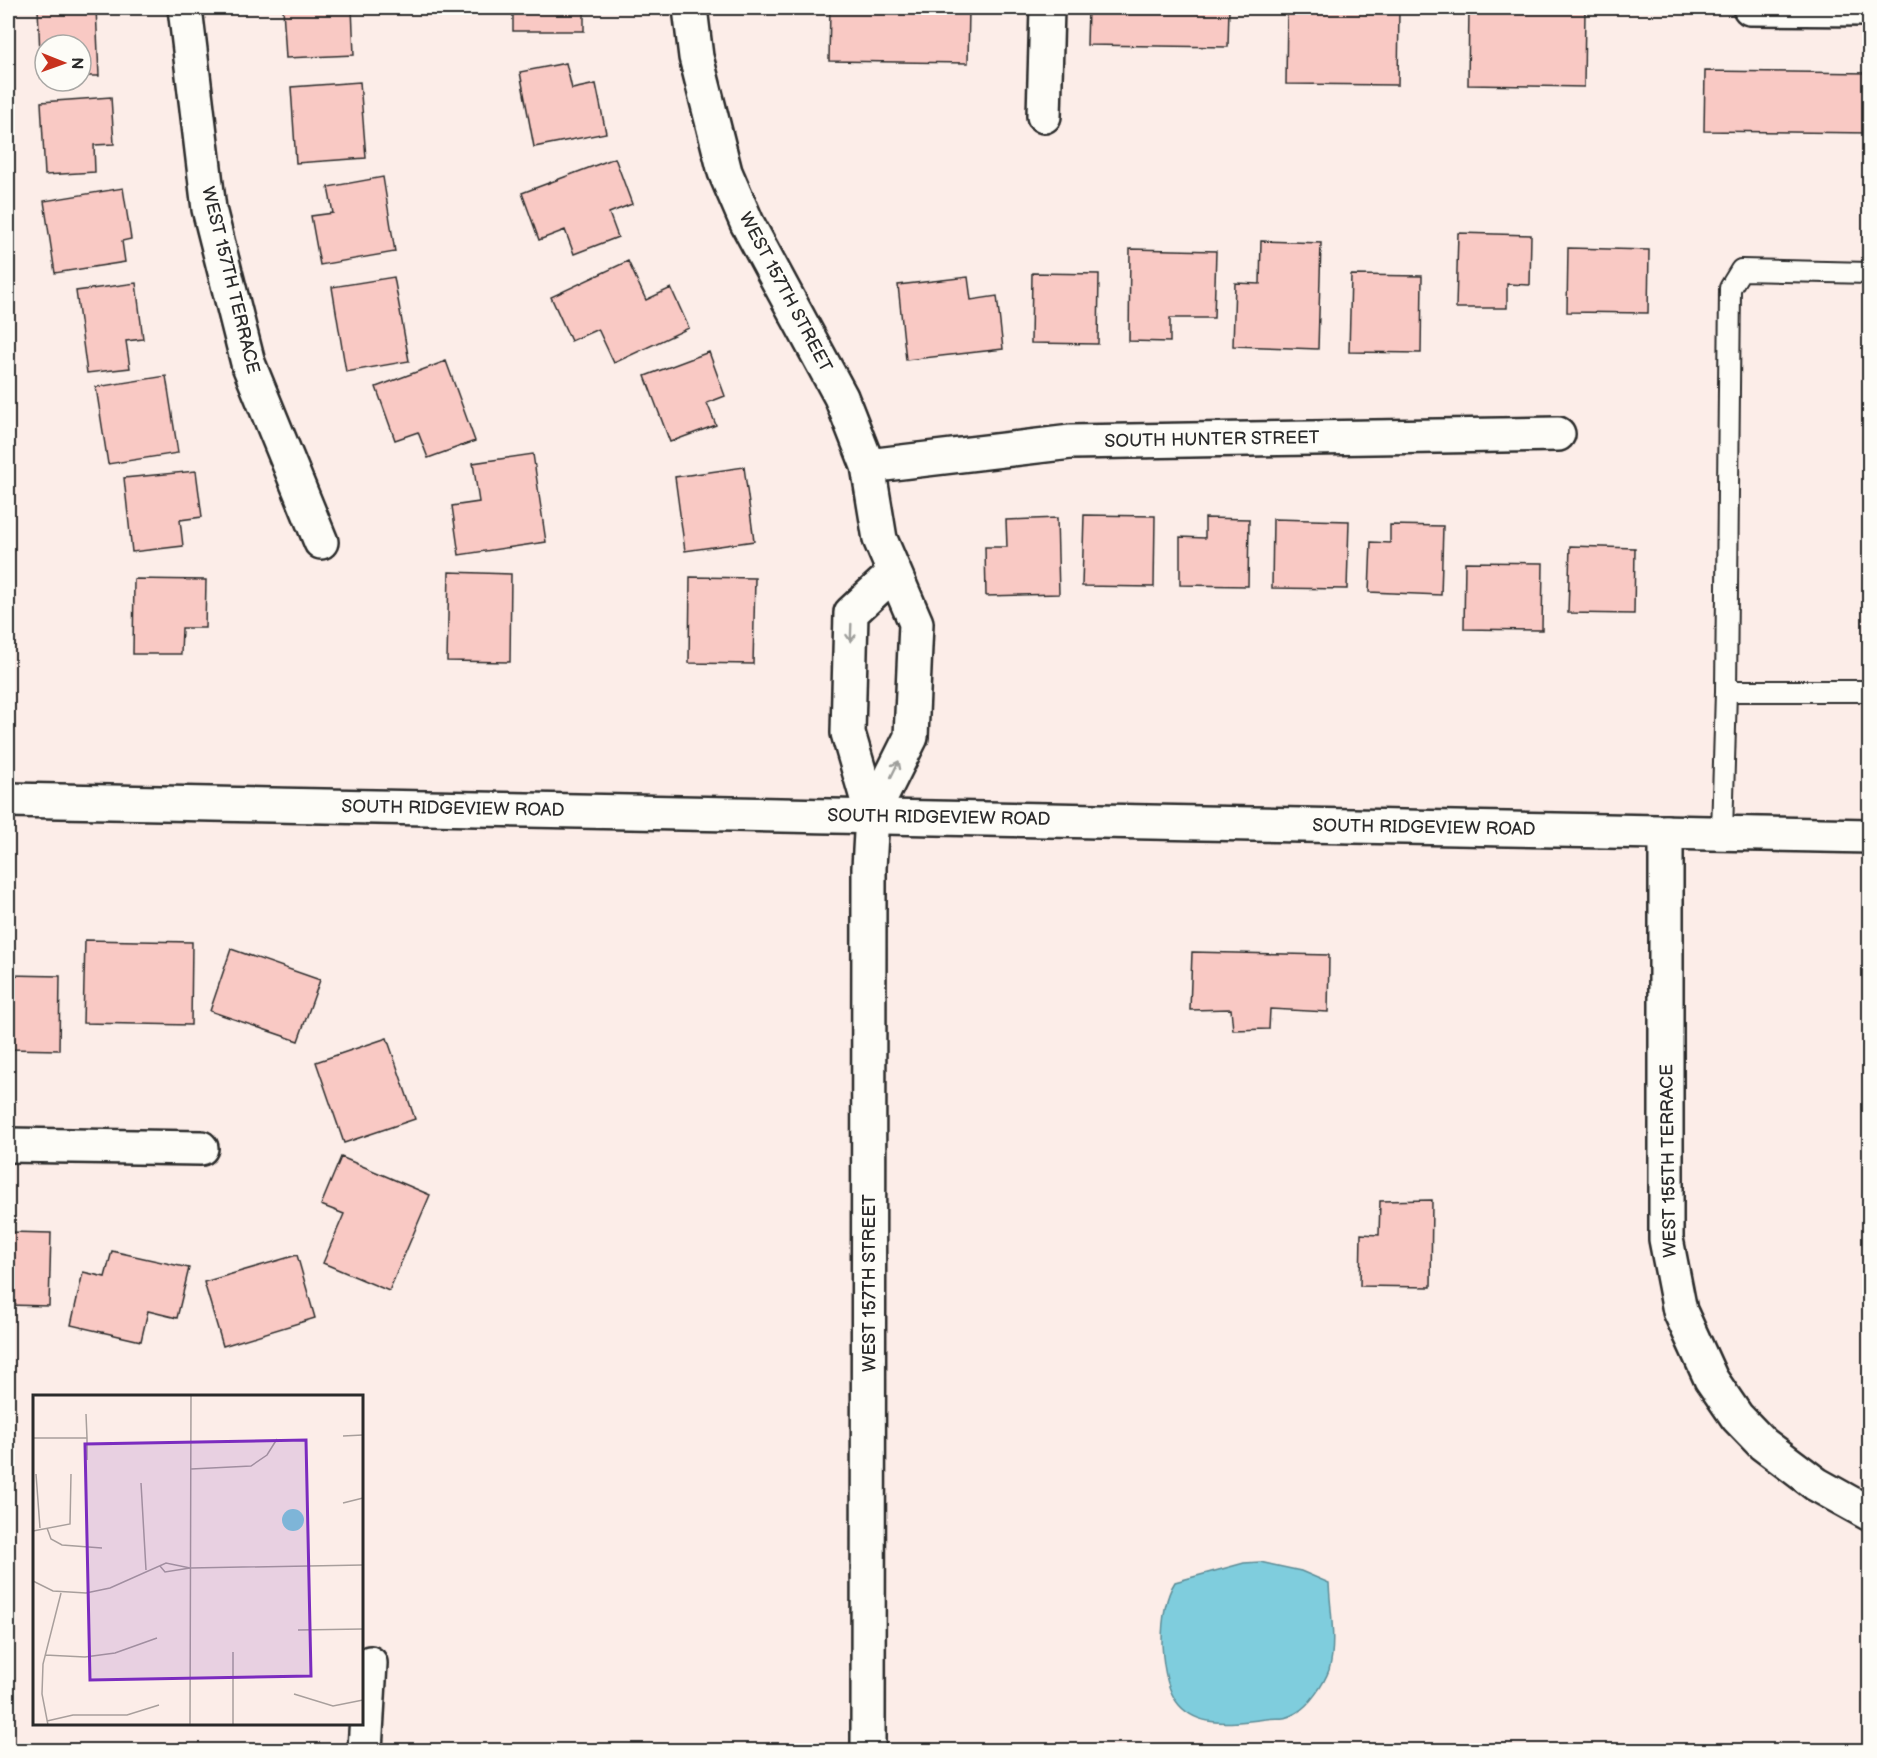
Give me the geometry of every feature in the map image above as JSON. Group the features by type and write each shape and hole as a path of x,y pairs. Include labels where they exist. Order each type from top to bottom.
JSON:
{"street":[{"name":"WEST 157TH TERRACE","path":"185,8 209,209 245,352 321,542"},
{"name":"WEST 157TH STREET","path":"690,8 696,57 725,172 747,223 842,398 868,466 880,539 916,622 911,737 872,815"},
{"path":"1044,116 1047,8"},
{"path":"1750,8 1869,9"},
{"name":"SOUTH HUNTER STREET","path":"868,466 1071,442 1558,434"},
{"name":"WEST 157TH STREET","path":"868,1750 869,892 872,815 848,733 851,613 894,573"},
{"name":"SOUTH RIDGEVIEW ROAD","path":"8,800 1869,836"},
{"name":"WEST 155TH TERRACE","path":"1666,832 1666,1239 1680,1311 1711,1379 1737,1417 1762,1444 1816,1484 1869,1514"},
{"path":"8,1145 201,1148"},
{"path":"366,1750 370,1664"}],"lane":[{"path":"1722,833 1726,691 1730,288 1741,270 1869,273"},
{"path":"1726,691 1869,691"}],"water":[{"path":"1260,1562 1301,1571 1329,1583 1333,1649 1327,1676 1311,1700 1301,1710 1287,1717 1232,1722 1198,1718 1179,1705 1171,1692 1166,1676 1162,1636 1168,1596 1175,1582 1244,1563"}],"building":[{"path":"38,8 96,8 99,76 93,76 93,33 39,33"},
{"path":"283,8 352,8 354,55 286,58"},
{"path":"513,8 584,8 584,31 513,31"},
{"path":"830,8 969,8 968,63 829,61"},
{"path":"1088,8 1229,8 1228,47 1087,45"},
{"path":"1287,8 1399,8 1398,85 1286,84"},
{"path":"1469,8 1585,8 1584,87 1468,85"},
{"path":"566,63 572,89 596,84 606,133 534,147 520,72"},
{"path":"1705,71 1870,73 1870,133 1704,131"},
{"path":"360,82 366,158 296,163 291,87"},
{"path":"111,97 114,144 94,145 95,172 45,175 41,102"},
{"path":"615,158 632,204 609,213 618,237 574,254 565,230 539,240 522,193"},
{"path":"383,177 395,252 320,265 311,216 333,213 328,187"},
{"path":"123,188 131,239 122,241 125,262 55,273 44,201"},
{"path":"1458,233 1531,235 1530,285 1507,284 1507,308 1456,308"},
{"path":"1261,241 1321,243 1318,349 1233,346 1235,283 1260,284"},
{"path":"1568,248 1649,250 1648,313 1567,312"},
{"path":"1130,249 1216,251 1214,318 1170,318 1170,342 1129,341"},
{"path":"628,261 646,300 671,288 689,328 614,363 598,329 571,341 551,297"},
{"path":"1032,273 1099,274 1098,344 1031,343"},
{"path":"1351,275 1422,276 1421,353 1349,352"},
{"path":"394,277 409,361 346,372 332,287"},
{"path":"968,277 971,300 997,296 1003,349 906,360 898,285"},
{"path":"136,283 143,339 126,341 130,368 87,373 76,291"},
{"path":"709,352 725,396 707,403 716,425 670,442 645,376"},
{"path":"446,361 475,441 428,458 418,432 395,440 376,387"},
{"path":"166,376 178,453 108,464 96,387"},
{"path":"533,454 546,542 459,555 452,506 479,502 473,463"},
{"path":"744,467 754,541 685,551 675,477"},
{"path":"196,471 202,517 180,520 183,546 132,552 124,478"},
{"path":"1084,515 1155,516 1154,587 1082,586"},
{"path":"1057,518 1059,594 986,596 985,547 1007,547 1006,520"},
{"path":"1205,518 1249,519 1248,586 1180,585 1180,537 1205,538"},
{"path":"1273,519 1349,521 1347,589 1272,588"},
{"path":"1390,525 1443,526 1441,595 1369,592 1371,542 1390,543"},
{"path":"1570,546 1635,548 1634,614 1568,613"},
{"path":"1465,562 1543,563 1542,630 1464,629"},
{"path":"449,572 511,574 510,662 447,661"},
{"path":"690,577 755,578 753,664 689,663"},
{"path":"134,579 206,580 205,628 182,628 181,654 133,654"},
{"path":"85,940 192,942 191,1025 83,1023"},
{"path":"231,949 320,980 298,1041 210,1011"},
{"path":"1192,952 1329,955 1328,1012 1270,1009 1269,1029 1233,1030 1231,1009 1190,1010"},
{"path":"8,975 60,976 59,1050 8,1049"},
{"path":"387,1038 415,1119 344,1143 316,1062"},
{"path":"341,1157 430,1195 389,1291 323,1263 344,1214 321,1205"},
{"path":"1432,1200 1431,1287 1360,1286 1361,1234 1379,1235 1380,1201"},
{"path":"8,1232 51,1233 49,1306 8,1305"},
{"path":"112,1251 189,1268 177,1318 148,1311 141,1341 71,1325 83,1272 105,1277"},
{"path":"297,1255 315,1318 223,1346 204,1282"}]}
